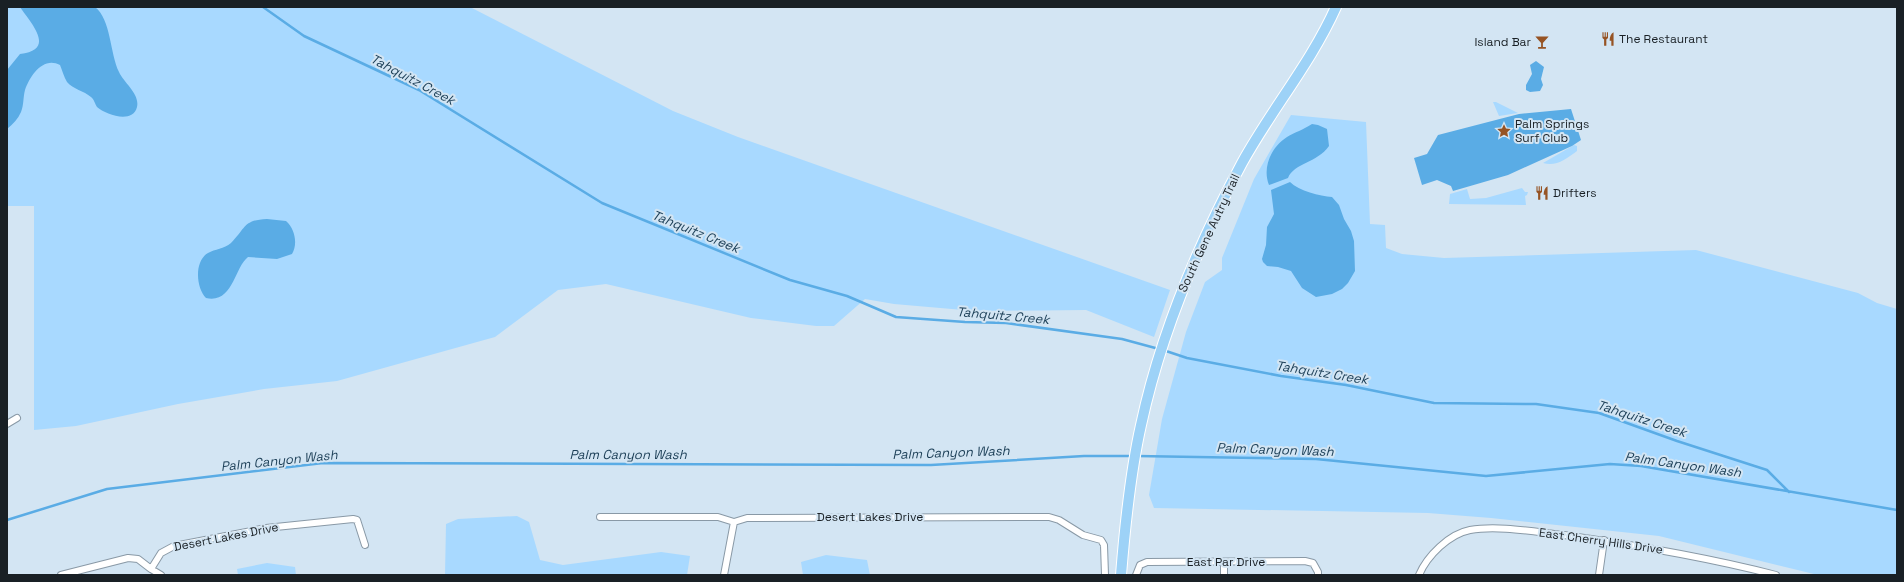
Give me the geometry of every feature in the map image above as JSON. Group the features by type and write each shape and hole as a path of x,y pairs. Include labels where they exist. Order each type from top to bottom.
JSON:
{"main road":[{"name":"South Gene Autry Trail","path":"1120,575 1128,505 1141,424 1158,359 1181,292 1198,252 1243,162 1315,47 1336,7"}],"street":[{"path":"7,424 18,418"},
{"name":"Desert Lakes Drive","path":"600,517 718,517 734,522 747,518 1049,517 1059,520 1083,535 1101,540 1104,544 1105,575"},
{"name":"Desert Lakes Drive","path":"151,569 161,553 174,546 274,527 353,519 357,520 365,545"},
{"path":"724,575 734,522"},
{"name":"East Cherry Hills Drive","path":"1419,575 1432,555 1444,542 1468,530 1492,529 1536,532 1604,540 1669,551 1776,575"},
{"path":"1599,575 1604,540"},
{"path":"61,575 128,558 138,559 160,575"},
{"name":"East Par Drive","path":"1136,575 1140,565 1146,562 1305,561 1313,563 1318,575"},
{"path":"1224,562 1224,575"}],"shaded area":[{"path":"7,7 470,7 673,111 738,137 1170,290 1154,337 1086,310 975,311 894,304 865,299 834,326 816,326 751,318 606,284 558,290 495,337 337,381 264,389 178,404 76,426 34,430 34,206 7,206"},
{"path":"20,7 95,7 100,12 107,28 119,72 136,98 137,107 135,112 125,117 106,113 97,107 91,97 67,82 60,65 48,63 38,69 30,79 25,90 21,112 7,129 7,70 20,54 31,51 37,47 39,41 38,34"},
{"path":"1536,61 1544,67 1541,79 1543,85 1540,91 1530,92 1526,90 1526,85 1532,74 1530,65"},
{"path":"1493,102 1496,102 1518,113 1499,116"},
{"path":"1571,109 1581,140 1572,146 1508,175 1453,191 1451,186 1437,180 1422,185 1414,158 1427,154 1438,135 1519,114"},
{"path":"1291,115 1366,122 1370,224 1385,225 1386,248 1402,254 1444,258 1696,250 1858,293 1877,303 1897,309 1897,575 1818,575 1659,536 1491,518 1428,513 1154,508 1149,495 1162,419 1186,332 1205,282 1222,270 1222,258 1254,179"},
{"path":"1312,124 1327,129 1329,146 1324,152 1295,169 1288,178 1269,185 1267,178 1267,165 1276,146 1287,137"},
{"path":"1574,145 1577,146 1577,151 1565,159 1552,164 1543,163"},
{"path":"1290,182 1304,190 1332,197 1339,205 1344,219 1351,231 1354,241 1355,271 1348,283 1342,289 1332,294 1316,297 1302,288 1291,271 1278,267 1267,266 1263,262 1262,259 1266,245 1267,227 1274,214 1271,190"},
{"path":"1522,188 1525,192 1528,192 1525,196 1526,205 1449,204 1450,194 1467,189 1470,199 1486,198"},
{"path":"267,219 286,221 292,228 295,237 295,246 292,254 277,259 248,257 243,262 232,284 222,296 206,298 200,288 198,275 200,262 203,257 208,253 225,247 231,243 249,223"},
{"path":"517,516 529,522 540,560 563,565 661,552 690,556 687,575 445,575 446,524 458,519"},
{"path":"826,555 867,560 870,575 803,575 801,562"},
{"path":"267,563 295,567 296,575 238,575 237,569"}],"waterway":[{"name":"Tahquitz Creek","path":"263,7 304,36 419,90 602,203 790,280 847,296 896,317 965,322 1006,323 1122,339 1159,349"},
{"name":"Tahquitz Creek","path":"1163,350 1187,358 1281,376 1346,385 1434,403 1536,404 1599,413 1677,441 1767,470 1789,492"},
{"name":"Palm Canyon Wash","path":"7,520 107,489 323,463 931,465 1084,456 1132,456"},
{"name":"Palm Canyon Wash","path":"1137,456 1316,459 1486,476 1610,464 1641,466 1897,510"}],"place":[{"name":"The Restaurant","path":"1608,39"},
{"name":"Island Bar","path":"1542,42"},
{"name":"Palm Springs Surf Club","path":"1504,131"},
{"name":"Drifters","path":"1542,193"}]}
